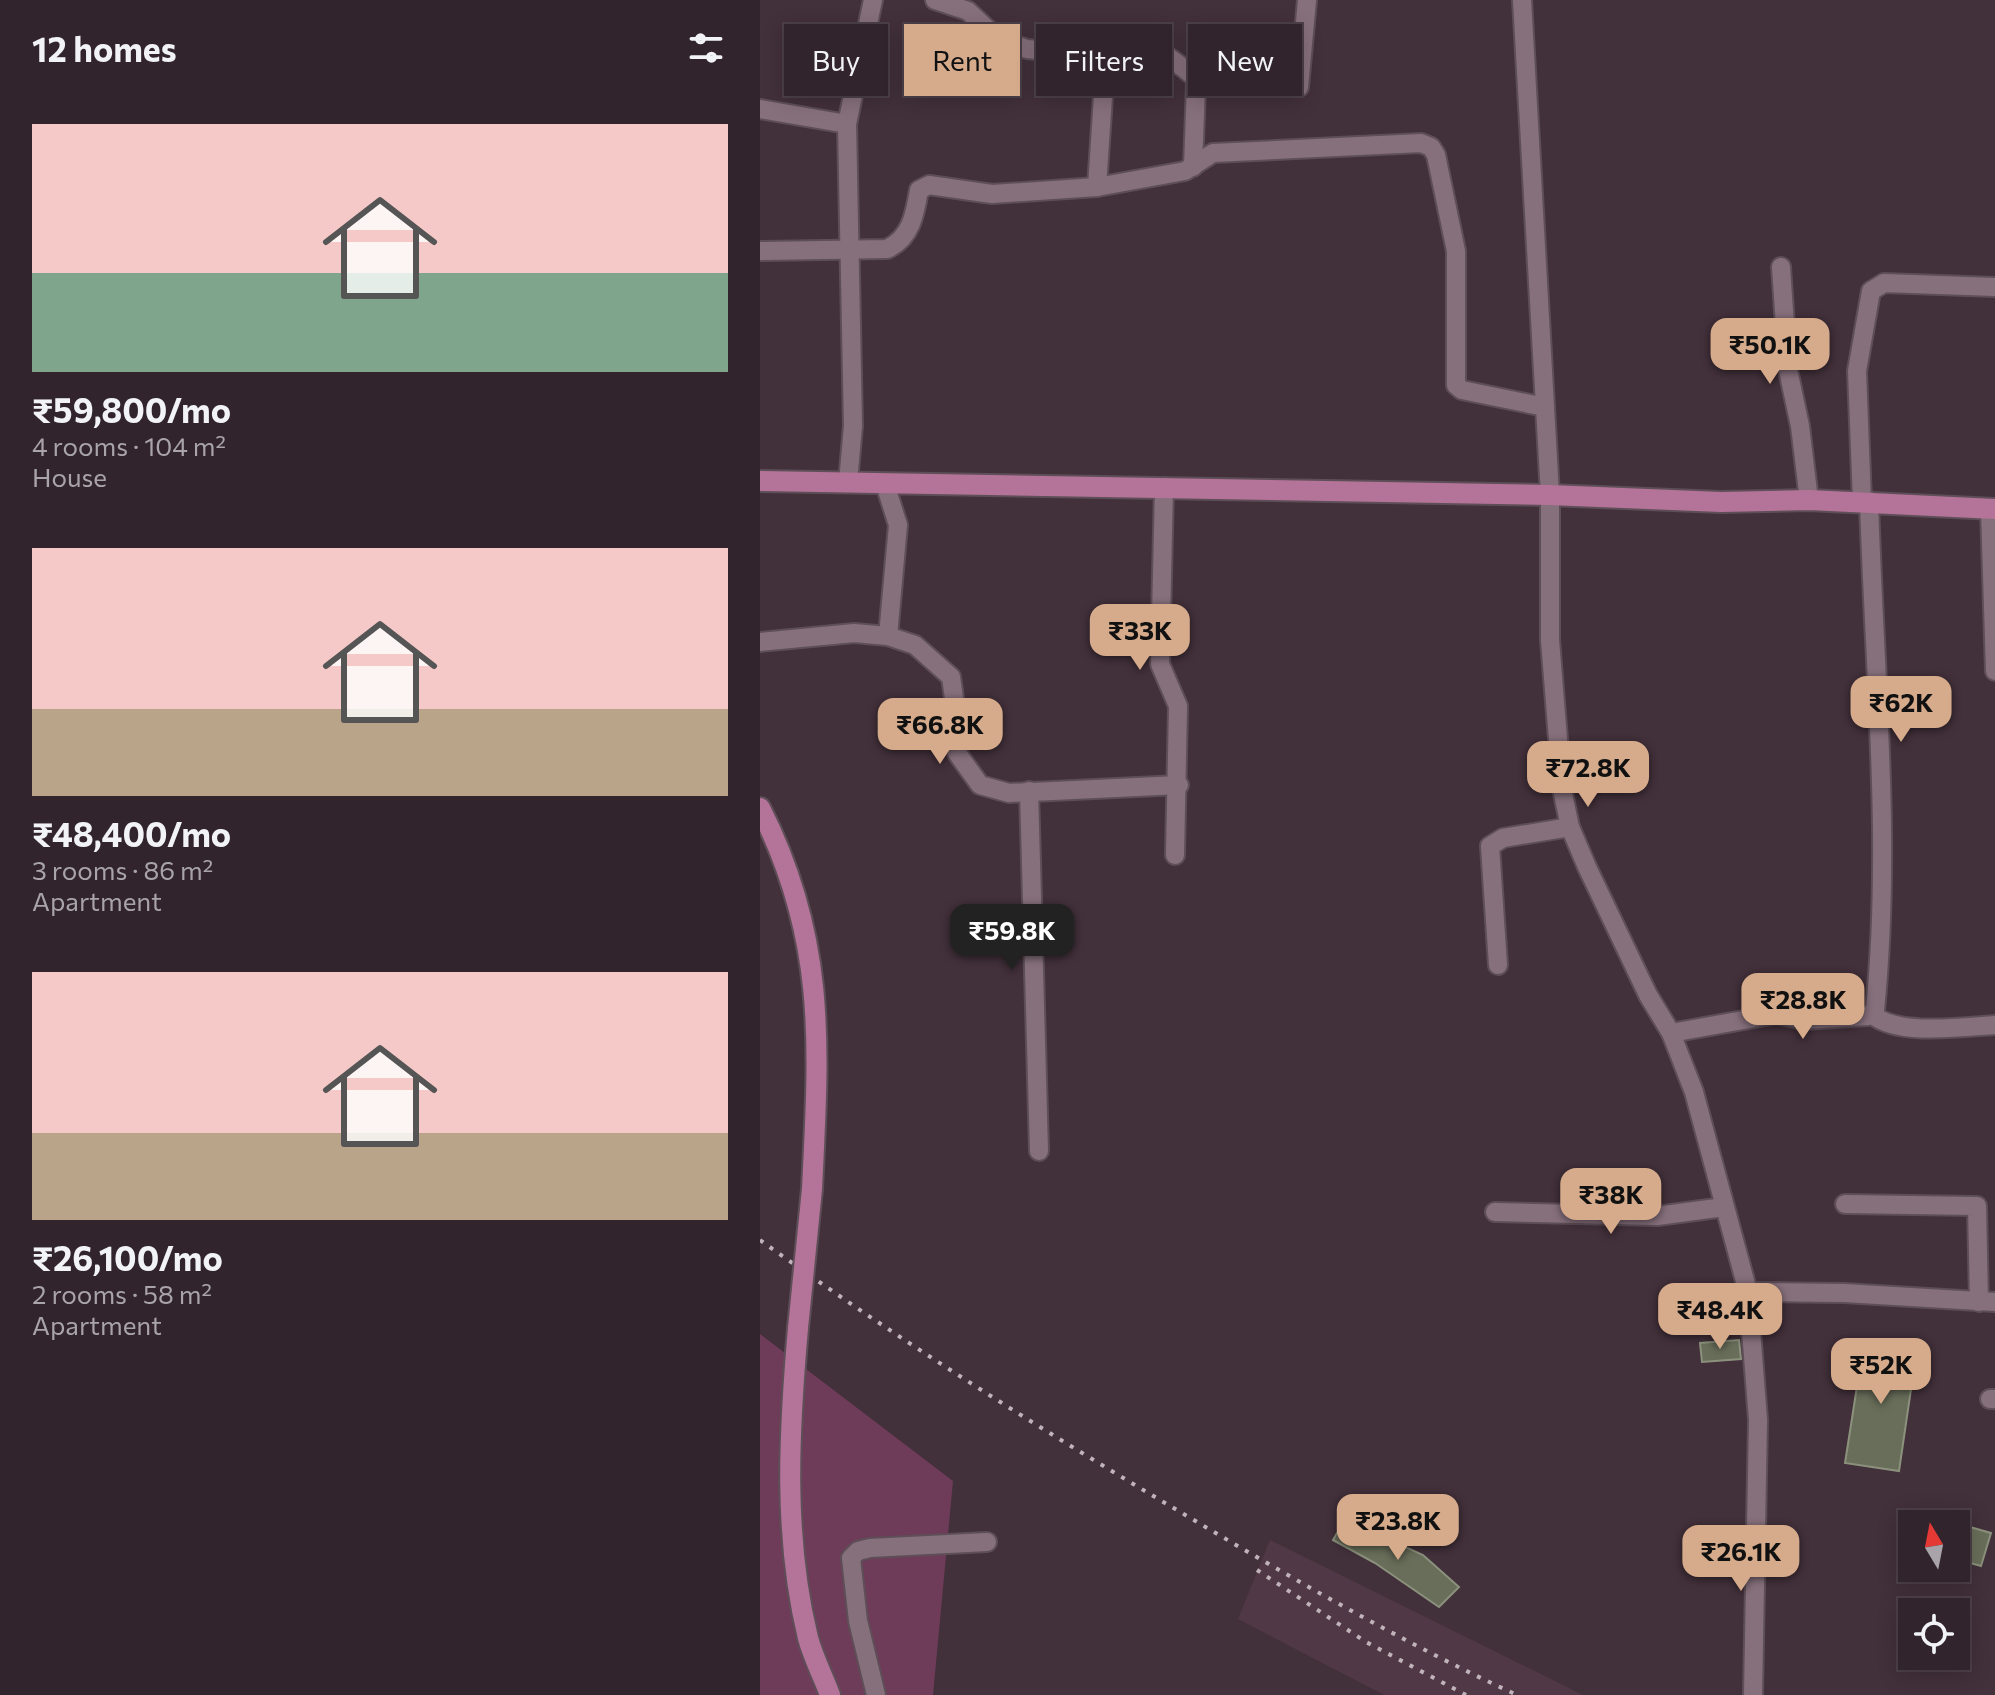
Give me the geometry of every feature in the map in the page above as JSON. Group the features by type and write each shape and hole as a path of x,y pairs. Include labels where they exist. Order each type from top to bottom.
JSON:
{"main road":[{"path":"760,481 1164,487 1278,493 1550,495 1721,502 1866,501 1992,509"},
{"path":"760,808 797,899 810,952 817,1001 818,1078 812,1189 790,1415 790,1500 794,1556 809,1640 830,1695"}],"street":[{"path":"848,482 853,426 847,124 873,0"},
{"path":"935,0 968,11 999,40 1036,50"},
{"path":"1302,54 1307,0"},
{"path":"1522,0 1550,495 1550,640 1562,789 1570,827 1648,995 1671,1033 1694,1092 1748,1292 1758,1420 1753,1695"},
{"path":"1097,187 1102,96"},
{"path":"1193,167 1195,96"},
{"path":"760,109 847,124"},
{"path":"760,251 887,249 898,244 913,221 923,186 992,194 1097,187 1193,167 1213,153 1421,143 1431,147 1436,155 1456,251 1456,385 1462,390 1545,407"},
{"path":"1781,267 1788,370 1800,426 1809,500"},
{"path":"1873,1015 1881,915 1882,774 1857,371 1871,291 1884,283 1995,287"},
{"path":"885,484 898,525 888,636"},
{"path":"1164,487 1160,664 1178,706 1179,785 1175,855"},
{"path":"1992,509 1995,671"},
{"path":"760,642 854,633 888,636 915,645 951,677 957,753 980,785 1009,793 1179,785"},
{"path":"1029,791 1039,1151"},
{"path":"1498,965 1490,846 1503,838 1570,827"},
{"path":"1671,1033 1777,1014 1804,1020 1873,1015 1886,1023 1915,1027 1995,1025"},
{"path":"1748,1292 1844,1293 1987,1302 1988,1240 1980,1212 1974,1205 1845,1204"},
{"path":"1495,1212 1657,1216 1724,1207"},
{"path":"1756,1488 1762,1511 1759,1695"},
{"path":"876,1695 858,1621 851,1558 858,1551 870,1548 987,1542"}],"shaded area":[{"path":"760,1334 953,1481 933,1695 760,1695"},
{"path":"1270,1540 1583,1695 1384,1695 1238,1619"}],"building":[{"path":"1877,1339 1907,1343 1906,1353 1916,1355 1899,1471 1845,1463 1863,1348 1875,1350"},
{"path":"1739,1340 1741,1359 1702,1362 1700,1343"},
{"path":"1345,1519 1423,1555 1459,1587 1439,1607 1375,1563 1333,1540"},
{"path":"1970,1527 1991,1533 1981,1566 1970,1563"}],"railway":[{"path":"760,1240 915,1347 1128,1481 1347,1608 1517,1695"},
{"path":"1257,1570 1366,1642 1466,1695"}]}
